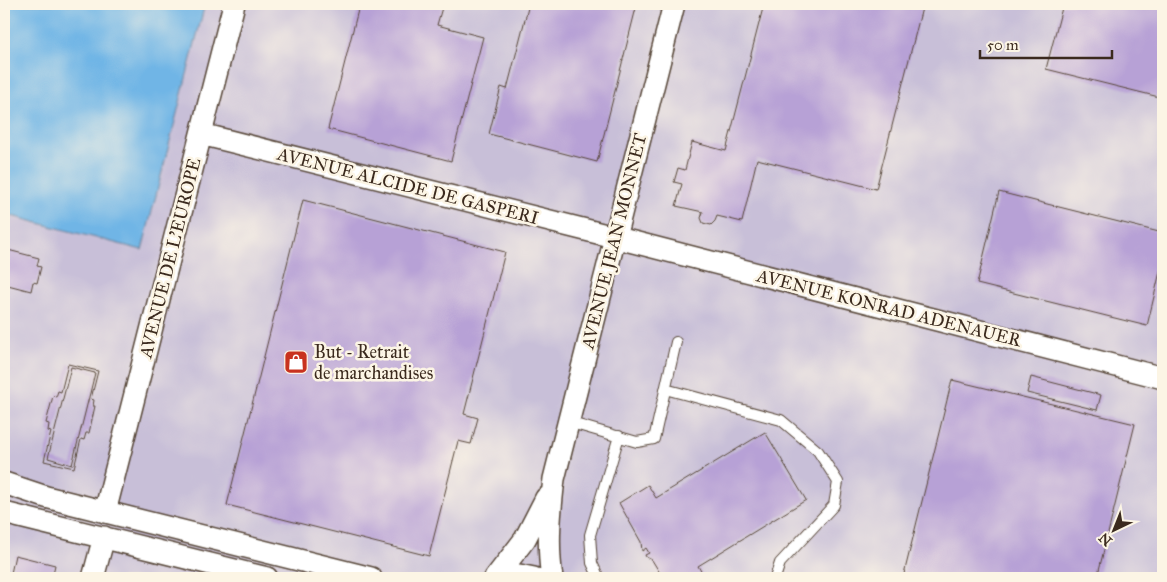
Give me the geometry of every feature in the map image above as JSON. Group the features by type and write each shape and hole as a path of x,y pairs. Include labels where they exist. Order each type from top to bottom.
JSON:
{"street":[{"name":"AVENUE DE L'EUROPE","path":"105,512 234,4"},
{"name":"AVENUE JEAN MONNET","path":"552,578 549,528 554,479 674,4"},
{"name":"AVENUE ALCIDE DE GASPERI","path":"201,134 615,238"},
{"name":"AVENUE KONRAD ADENAUER","path":"615,238 1163,378"},
{"name":"AVENUE JEAN MONNET","path":"495,578 525,539 554,479"},
{"path":"4,483 46,497 371,578"},
{"path":"4,513 268,578"},
{"path":"93,578 104,537"},
{"path":"500,578 519,575 534,578"}],"lane":[{"path":"568,422 637,442 654,439 676,342"},
{"path":"665,389 781,420 818,451 838,482 834,505 780,563 776,578"},
{"path":"599,578 592,563 590,535 619,436"}],"shaded area":[{"path":"4,4 1163,4 1163,578 4,578"}],"water":[{"path":"4,4 205,4 142,250 4,214"}],"building":[{"path":"352,4 443,4 437,25 483,37 451,161 328,129 359,6"},
{"path":"529,4 637,4 597,162 489,134 501,87 507,89"},
{"path":"764,4 923,4 876,189 757,159 742,222 717,216 711,225 703,223 701,218 703,212 676,206 682,184 674,182 678,168 685,170 692,142 726,151"},
{"path":"1063,4 1163,4 1163,98 1046,69"},
{"path":"999,192 1163,233 1163,259 1147,326 977,284"},
{"path":"303,200 505,252 464,414 478,418 471,444 458,441 429,556 227,505"},
{"path":"4,249 39,258 37,266 41,267 37,283 33,282 31,291 4,284"},
{"path":"68,364 98,371 91,399 94,400 93,406 95,406 89,433 86,433 84,440 81,439 74,468 44,461 51,432 48,431 49,424 46,423 53,396 56,397 58,391 61,392","holes":["71,367 95,373 72,465 48,458"]},
{"path":"1031,377 1101,395 1097,410 1027,393"},
{"path":"952,380 1135,424 1097,578 903,578"},
{"path":"765,432 806,500 698,566 705,578 663,578 652,560 646,557 645,555 649,553 646,548 642,551 641,542 619,503 648,485 656,498"},
{"path":"15,555 55,565 52,578 10,578"}],"place":[{"name":"But - Retrait de marchandises","path":"296,362"}]}
